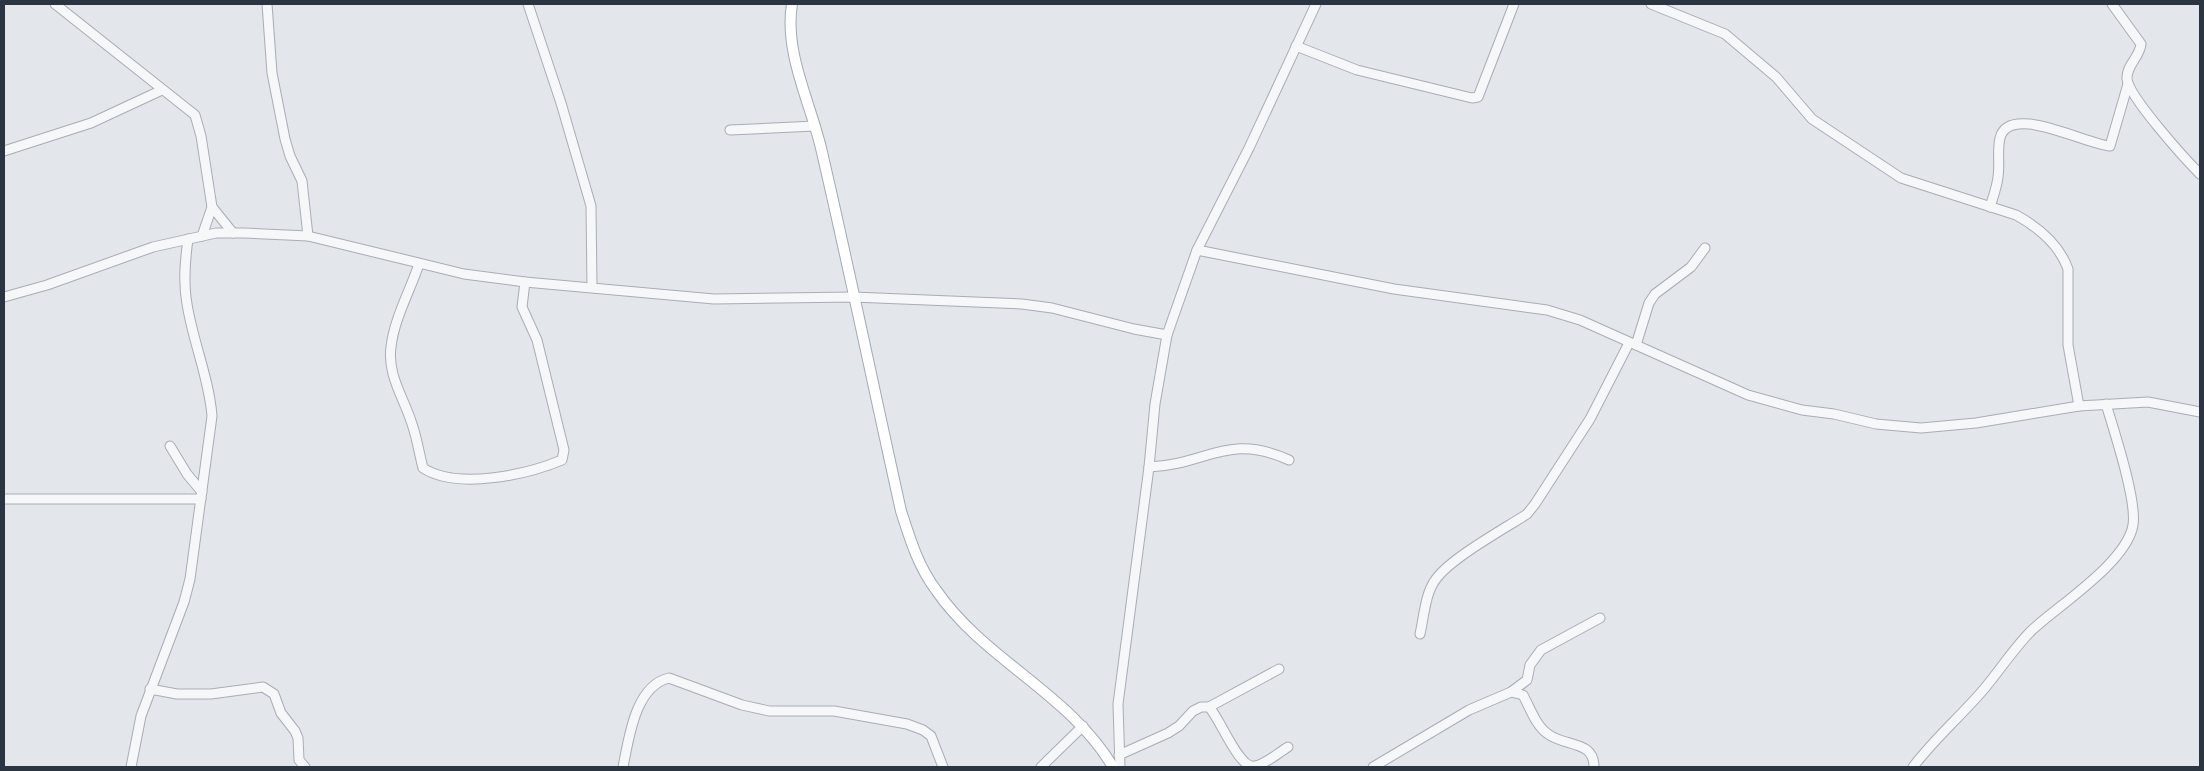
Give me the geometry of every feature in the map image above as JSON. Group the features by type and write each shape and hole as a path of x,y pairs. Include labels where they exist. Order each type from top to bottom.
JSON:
{"main road":[{"path":"792,4 790,15 793,46 815,126 900,511 914,553 936,591 967,625 1083,726 1113,767"}],"street":[{"path":"55,4 126,58 162,90 195,115 202,136 212,207 202,236"},
{"path":"267,4 272,73 285,139 302,181 306,202 308,236"},
{"path":"528,4 564,112 592,206 592,287"},
{"path":"1120,767 1118,704 1149,467 1155,404 1167,334 1197,250 1249,148 1316,4"},
{"path":"1296,46 1357,70 1472,98 1478,97 1514,4"},
{"path":"1651,4 1725,34 1776,77 1812,119 1901,178 2016,215 2032,224 2054,244 2064,260 2068,281 2068,345 2079,406"},
{"path":"1990,207 1998,176 2000,137 2005,129 2013,125 2028,124 2110,146 2128,84 2128,70 2141,50 2141,44 2112,4"},
{"path":"2128,84 2173,145 2200,174"},
{"path":"4,151 91,123 162,90"},
{"path":"730,130 815,126"},
{"path":"212,207 233,233"},
{"path":"4,297 47,285 153,247 202,236 233,233 308,236 464,274 525,282 714,299 853,297 1022,304 1052,308 1134,330 1167,334"},
{"path":"130,767 141,716 184,602 190,579 212,416 211,400 187,305 184,279 188,239"},
{"path":"1420,634 1429,594 1436,579 1452,564 1527,514 1590,419 1632,344 1649,303 1655,294 1691,267 1705,248"},
{"path":"1197,250 1394,289 1547,310 1580,320 1748,395 1802,410 1834,414 1876,424 1921,428 1976,423 2079,406 2148,402 2200,412"},
{"path":"419,264 395,326 390,348 392,370 399,394 412,423 423,468 432,474 461,480 543,468 562,460 564,450 537,340 522,307 525,282"},
{"path":"1913,767 1928,748 1984,690 2032,630 2101,572 2123,549 2130,537 2134,510 2106,404"},
{"path":"170,446 202,495"},
{"path":"1149,467 1167,466 1236,448 1251,448 1288,460"},
{"path":"4,499 202,495"},
{"path":"1373,767 1469,710 1511,692 1527,680 1530,665 1541,650 1600,618"},
{"path":"1119,755 1168,733 1179,726 1193,711 1201,707 1209,707 1279,669"},
{"path":"623,767 630,732 638,709 650,689 661,680 669,678 742,705 769,711 834,711 907,724 923,730 931,736 943,767"},
{"path":"150,689 177,694 211,694 263,687 268,689 274,694 281,713 295,731 298,738 299,760 305,767"},
{"path":"1511,692 1524,695 1540,726 1548,734 1586,748 1591,753 1594,767"},
{"path":"1209,707 1215,712 1244,764 1249,767 1256,766 1288,746"},
{"path":"1041,767 1083,726"}]}
